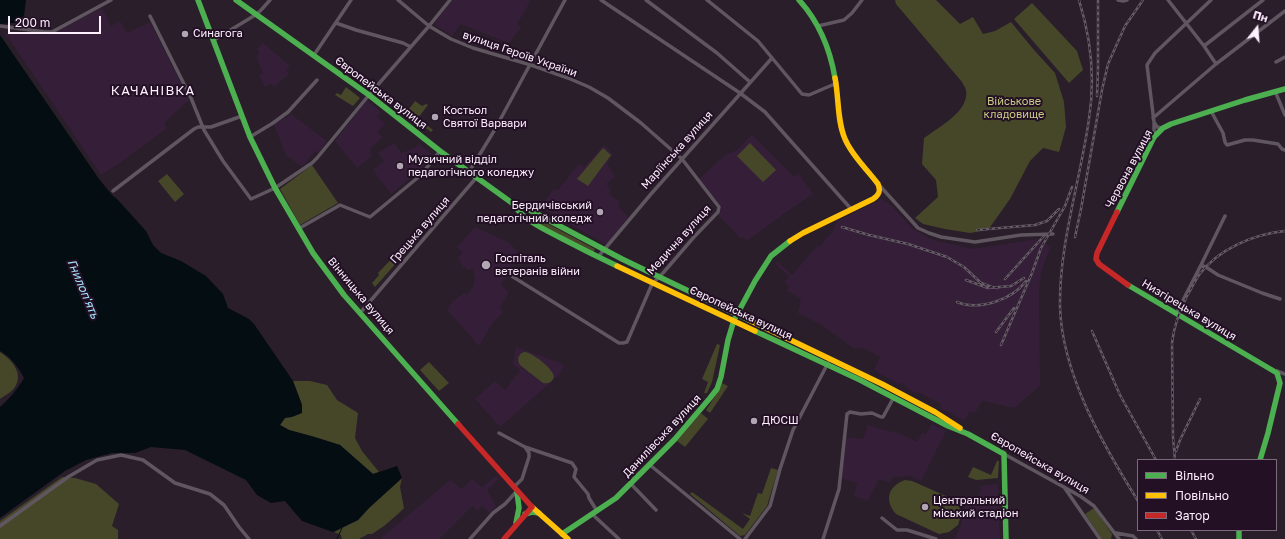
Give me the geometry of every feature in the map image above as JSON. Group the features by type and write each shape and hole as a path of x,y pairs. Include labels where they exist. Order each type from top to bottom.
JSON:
{"main road":[{"name":"Вінницька вулиця","path":"198,0 250,137 274,188 313,253 331,279 360,313 515,489 530,505 568,539"},
{"name":"Європейська вулиця","path":"236,0 369,95 440,151 512,203 520,205 659,278 868,376 931,410 968,434 1004,454"},
{"path":"799,0 814,18 831,59 837,83 840,124 843,136 880,188 880,192 873,199"},
{"name":"Червона вулиця","path":"1099,249 1154,137 1163,128 1211,111 1285,89"},
{"name":"Данилівська вулиця","path":"562,534 616,498 631,484 675,439 717,389 721,378 728,340 734,320 762,268 771,256 779,248 802,233 873,199"},
{"name":"Європейська вулиця","path":"512,203 514,207 532,222 598,258 827,364 948,426 968,434"},
{"name":"Низгірецька вулиця","path":"1099,249 1096,259 1101,266 1121,280 1240,352 1274,370"},
{"path":"1260,459 1280,384 1278,375 1274,370"},
{"path":"1004,454 1006,539"},
{"path":"515,489 520,503 515,526"},
{"path":"504,539 525,514 530,505 524,502 519,510"},
{"path":"525,514 532,512 539,513"}],"street":[{"path":"0,26 52,32 111,0"},
{"path":"214,40 257,14 270,0"},
{"path":"314,55 351,0"},
{"name":"вулиця Героїв України","path":"398,0 429,26 451,39 473,48 531,65 568,78 589,87 608,98 641,123 682,159 720,209"},
{"path":"150,16 203,128 223,161 251,199 274,188 312,163 317,158 450,0"},
{"path":"469,172 531,65 565,0"},
{"path":"601,0 740,93 765,112 852,210"},
{"path":"646,0 689,34 717,53 750,82"},
{"path":"706,0 758,41 802,94 809,95 837,83"},
{"path":"818,26 844,20 852,14 862,0"},
{"path":"1118,0 1125,1"},
{"path":"1168,0 1216,64"},
{"path":"1154,137 1154,120 1147,65 1155,53 1211,0"},
{"path":"1204,46 1263,0"},
{"path":"1154,120 1216,64 1285,11"},
{"path":"336,23 403,43 411,47"},
{"name":"Маріїнська вулиця","path":"598,258 650,194 772,58"},
{"path":"1276,62 1285,58"},
{"path":"250,137 288,112 317,80"},
{"path":"1275,91 1285,116"},
{"path":"1211,111 1217,120 1227,144 1245,140 1261,141 1278,144 1285,150"},
{"path":"113,191 194,129 211,127 242,116"},
{"path":"1154,120 1157,127 1163,128"},
{"path":"298,229 340,205 370,217 421,175 440,151"},
{"name":"Грецька вулиця","path":"360,313 476,178"},
{"path":"878,184 918,228 941,237 975,242 1021,235 1053,234"},
{"path":"873,199 883,195 891,199"},
{"name":"Медична вулиця","path":"652,284 720,209"},
{"path":"1176,314 1225,216"},
{"path":"1201,265 1218,275 1262,293 1280,298"},
{"path":"510,275 619,343 627,342 652,284"},
{"path":"745,539 770,506 793,430 830,358"},
{"name":"Низгірецька вулиця","path":"1274,370 1285,375"},
{"path":"1280,384 1285,375"},
{"path":"823,539 839,489 847,414 850,412 861,414 872,413 880,418 883,417 894,397"},
{"path":"499,433 525,447 567,461 574,465 576,469 574,477 588,494 595,512 619,539"},
{"path":"470,539 493,513 505,504 522,479 529,457 529,453 525,447"},
{"name":"Європейська вулиця","path":"1004,454 1094,506 1119,539"},
{"path":"0,526 68,477 97,460 121,455 143,460 175,483 210,494 224,505 249,539"},
{"path":"650,465 740,539"},
{"path":"631,484 656,510"},
{"path":"1063,487 1100,539"},
{"path":"882,518 897,530 907,530 936,539"},
{"path":"1115,533 1133,536 1136,539"},
{"path":"1123,535 1129,539"}],"shaded area":[{"path":"452,0 528,0 530,2 517,24 521,27 509,43 460,24 452,36 434,24"},
{"path":"102,8 111,26 120,21 127,33 150,22 189,100 164,123 167,128 101,175 6,34 8,32 45,35 50,34"},
{"path":"263,43 290,66 286,71 289,74 274,87 271,83 265,87 259,75 263,73 256,56 260,54 257,49"},
{"path":"367,100 381,112 377,117 385,124 377,133 383,137 370,149 371,151 369,153 372,156 357,168 335,141"},
{"path":"291,114 327,141 318,153 315,151 302,167 286,155 274,125"},
{"path":"752,135 794,177 799,174 813,194 747,241 743,237 741,239 718,215 722,208 699,179 725,155 737,150"},
{"name":"Музичний відділ педагогічного коледжу","path":"394,143 402,153 419,144 432,154 419,171 391,194 373,170 384,161 378,153"},
{"path":"604,145 613,154 607,163 615,177 606,184 611,189 609,194 619,201 618,206 628,217 607,245 545,210 549,205 544,202 554,189 558,190 579,164 584,167"},
{"path":"882,199 892,206 912,228 930,239 973,249 1038,239 1050,247 1041,273 1039,291 1040,386 1014,408 982,401 975,413 970,411 964,421 940,408 941,404 918,392 917,394 905,387 905,385 901,383 900,385 874,370 880,357 861,347 859,349 857,347 856,349 853,348 823,326 798,313 801,299 787,291 789,287 784,282 789,277 775,263 777,261 792,275 817,246 821,246 832,233 837,221"},
{"name":"Госпіталь ветеранів війни","path":"475,227 508,242 518,252 508,263 513,269 501,284 509,293 500,307 503,312 492,324 479,346 447,310 453,301 464,293 467,295 473,286 475,279 473,269 467,270 466,267 463,268 458,257 463,253 457,247"},
{"path":"516,347 563,364 564,367 559,375 500,427 475,399 495,381 505,390 520,370 513,364"},
{"path":"932,424 946,431 921,481 910,476 892,477 891,483 879,479 868,501 854,496 857,483 840,478 846,437 863,439 868,425 899,433 917,442 922,433 926,434"},
{"path":"496,476 499,479 487,490 496,506 490,513 482,506 478,511 472,506 439,539 380,539 450,480 462,489 472,479 482,487"},
{"path":"998,484 1000,539 955,539 962,522 966,502 969,502 971,497 977,497 981,491 980,486"}],"green space":[{"name":"Військове кладовище","path":"895,0 936,0 960,24 973,17 983,34 995,31 1011,22 1055,73 1064,102 1066,127 1059,152 1043,148 1030,161 1010,199 988,230 970,233 945,229 923,224 915,218 938,197 936,180 922,164 924,138 945,124 958,112 966,98 966,90 962,82 896,4"},
{"path":"1032,3 1077,51 1083,70 1069,83 1014,19"},
{"path":"346,87 360,98 353,106 335,95 337,93 341,95"},
{"path":"415,101 422,106 426,104 428,105 418,118 433,130 431,132 406,113"},
{"path":"750,143 776,170 763,182 737,156"},
{"path":"603,148 611,155 588,186 577,179"},
{"path":"312,165 338,203 300,225 280,189"},
{"path":"167,174 184,194 175,202 158,181"},
{"path":"537,218 595,249 593,253 535,222"},
{"path":"400,250 405,253 375,287 372,283 379,275 378,273"},
{"path":"717,344 720,345 712,382 707,393 704,393 708,382 702,379"},
{"path":"0,352 12,362 18,377 14,389 0,399"},
{"path":"525,352 537,358 550,369 554,376 552,381 549,383 543,383 520,365 518,361 519,357"},
{"path":"429,362 449,383 439,391 420,370"},
{"path":"293,381 310,381 327,385 337,400 358,413 355,438 362,451 379,472 373,474 340,445 289,430 280,425 285,418 302,405"},
{"path":"722,383 728,386 710,413 706,410"},
{"path":"701,413 708,419 685,447 677,441"},
{"path":"997,461 999,461 998,478 976,480 968,477 973,467 991,475"},
{"path":"771,468 778,470 767,506 745,535 740,536 690,494 692,492 743,529 750,519 742,513 750,516 758,493 762,494"},
{"path":"62,477 75,478 96,484 119,504 112,526 118,530 118,539 0,539 0,521"},
{"path":"402,478 400,487 404,508 384,526 372,534 368,534 359,539 342,539 341,535 334,532 358,520"},
{"name":"Центральний міський стадіон","path":"905,480 912,481 955,500 961,510 958,525 949,532 939,534 896,514 890,504 890,494 895,486"},
{"path":"1094,508 1112,534 1111,539 1102,539 1085,514"}],"water":[{"path":"0,0 26,0 24,16 15,23 0,24"},
{"name":"Гнилоп'ять","path":"0,35 99,179 146,231 153,245 161,253 181,261 206,276 223,294 228,308 249,319 254,324 293,381 302,405 302,413 285,418 280,425 289,430 340,445 373,474 397,466 402,478 358,520 333,532 302,521 285,501 271,503 257,495 246,480 185,450 151,447 135,453 112,453 86,460 65,471 0,518 0,407 13,394 24,378 14,363 0,351"}],"waterway":[{"path":"337,539 342,528"}],"railway":[{"path":"1079,0 1089,44 1092,89 1085,143 1066,236 1063,260 1060,307 1062,332 1076,383 1098,433 1137,499"},
{"path":"1097,96 1098,0"},
{"path":"1075,237 1108,64 1125,26 1143,0"},
{"path":"1001,345 1032,273 1041,248 1065,206 1072,187"},
{"path":"977,230 1035,225 1047,221 1059,209"},
{"path":"842,227 908,244 947,257 964,267 981,283 998,288"},
{"path":"1175,459 1173,437 1172,343 1179,313 1184,302 1199,275 1226,250 1261,235 1285,231"},
{"path":"1005,279 1044,236"},
{"path":"966,280 988,288 1011,286 1024,278"},
{"path":"957,302 975,305 994,302 1012,294 1026,281"},
{"path":"996,332 1014,308"},
{"path":"1092,331 1120,395 1155,459"},
{"path":"1176,451 1200,399"},
{"path":"1158,531 1162,539"},
{"path":"1192,531 1196,539"}],"traffic: fast":[{"path":"198,0 250,137 275,188 313,253 344,295 458,424"},
{"path":"236,0 369,95 440,151 512,203 533,223 617,266"},
{"path":"799,0 806,8 823,36 835,78"},
{"path":"1117,212 1154,137 1163,128 1171,124 1245,100 1285,89"},
{"path":"512,203 520,205 622,259 749,320"},
{"path":"562,534 616,498 675,439 710,398 717,389 721,377 728,340 734,320 755,281 771,256 790,241"},
{"path":"1128,285 1277,373 1280,383 1260,459"},
{"path":"755,331 860,380 948,426 968,434 1004,454 1006,539"},
{"path":"516,523 519,508 517,492"},
{"path":"525,514 532,512 539,513"},
{"path":"1239,531 1239,539"}],"traffic: slow":[{"path":"790,241 803,233 873,199 879,193 878,184 856,157 842,132 835,78"},
{"path":"617,266 755,331"},
{"path":"749,320 882,384 935,412 960,428"},
{"path":"532,507 568,539"}],"traffic: jam":[{"path":"1117,212 1097,253 1096,259 1099,264 1128,285"},
{"path":"458,424 532,507 504,539"}],"place":[{"name":"Синагога","path":"185,34"},
{"name":"Костьол Святої Варвари","path":"435,117"},
{"name":"Музичний відділ педагогічного коледжу","path":"400,166"},
{"name":"Бердичівський педагогічний коледж","path":"600,212"},
{"name":"Госпіталь ветеранів війни","path":"486,265"},
{"name":"ДЮСШ","path":"754,421"},
{"name":"Центральний міський стадіон","path":"925,507"}],"district":[{"name":"КАЧАНІВКА","path":"153,91"}]}
